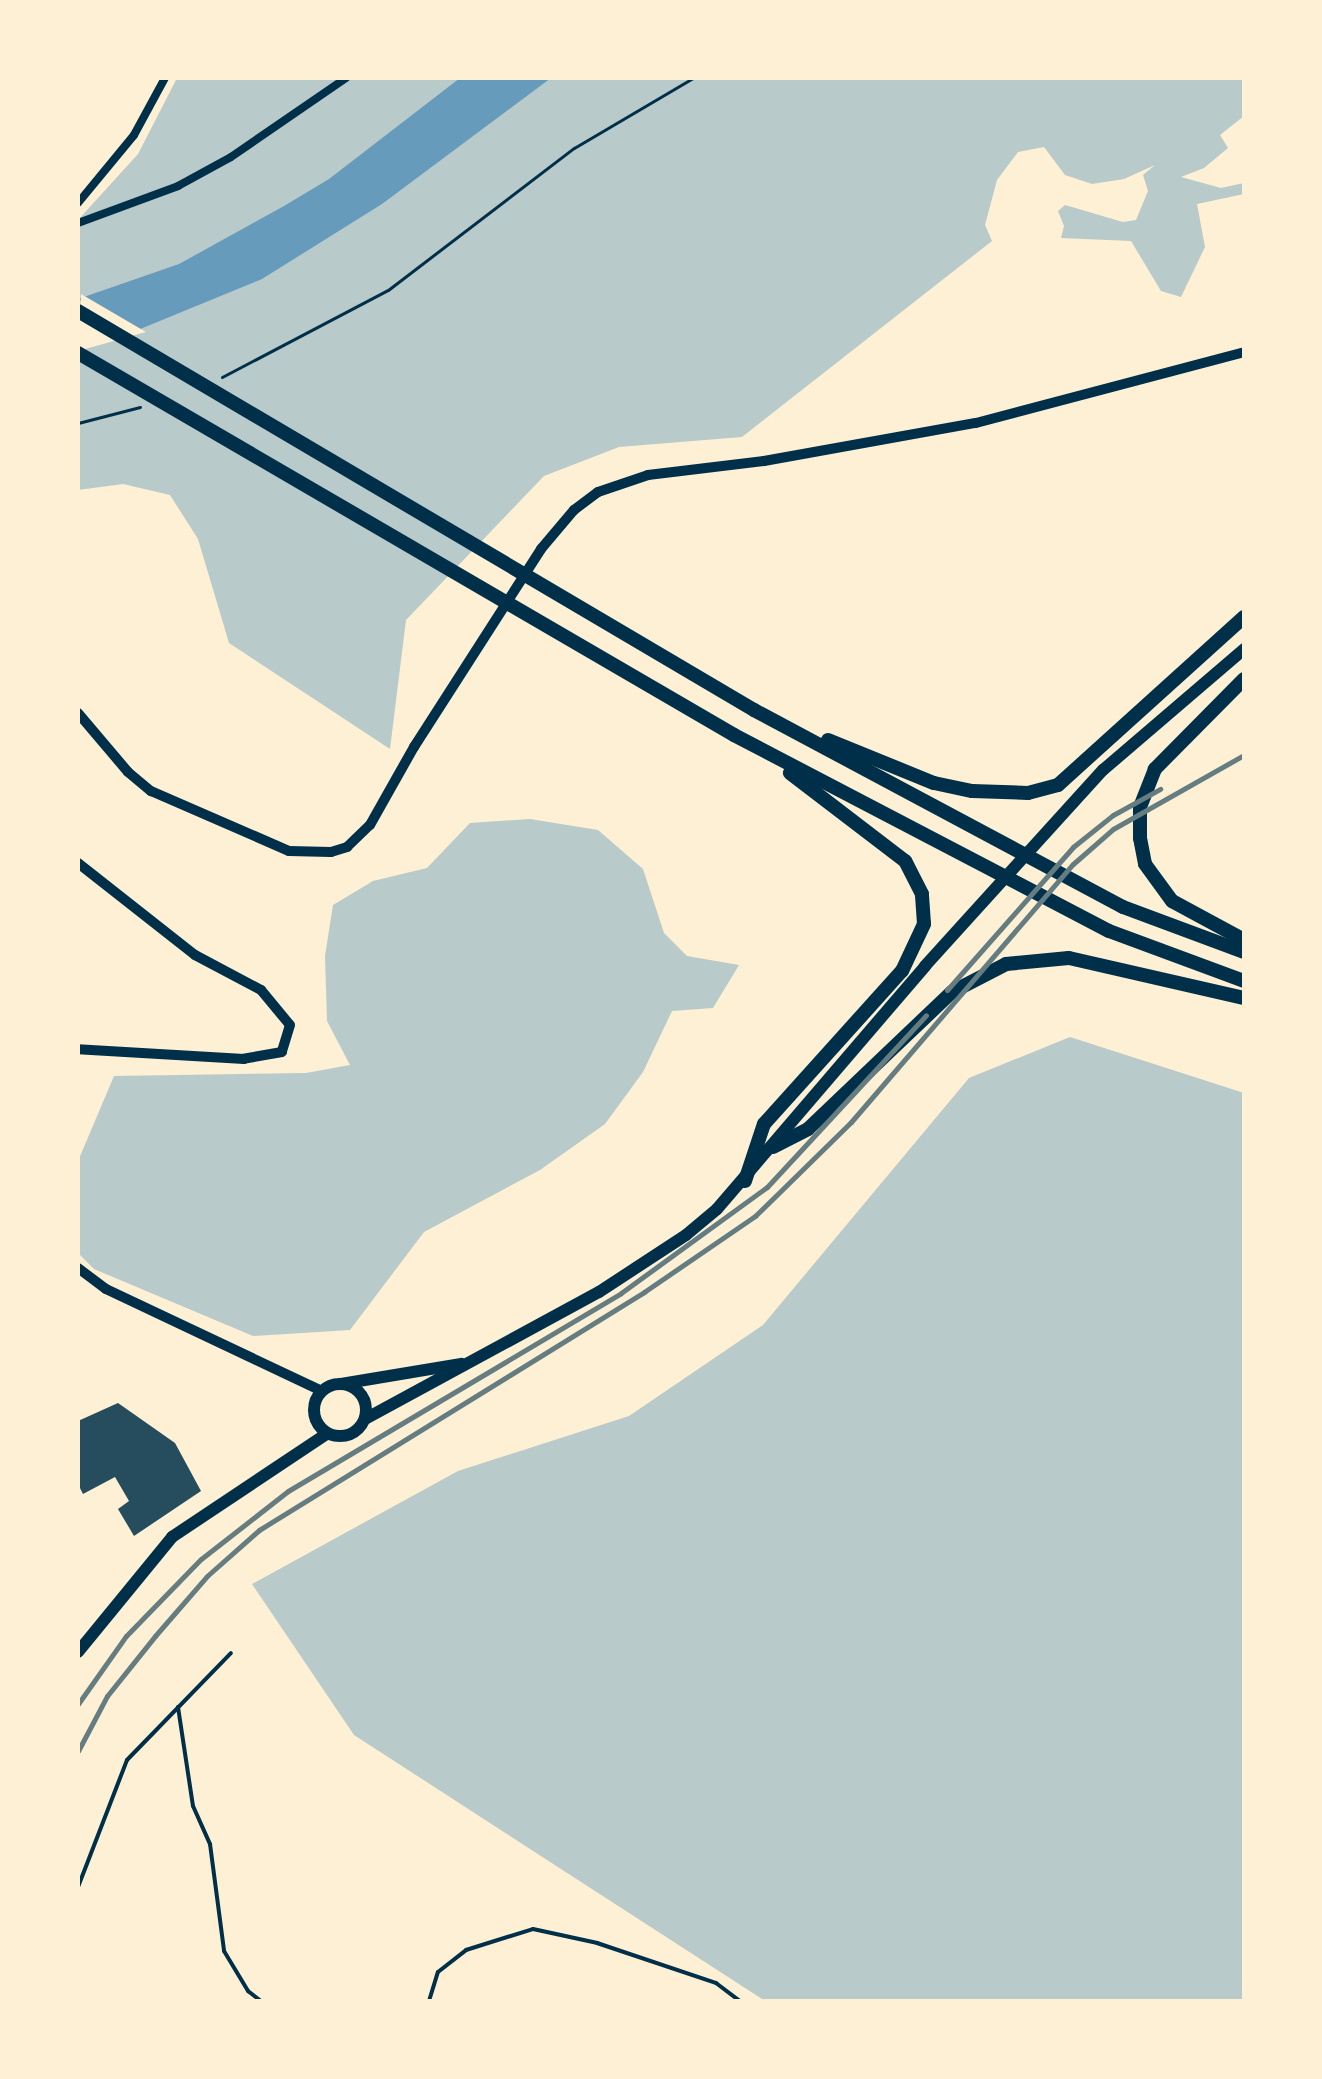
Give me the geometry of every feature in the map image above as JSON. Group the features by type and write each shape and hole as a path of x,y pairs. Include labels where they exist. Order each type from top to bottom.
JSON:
{"highway":[{"path":"78,311 754,710 1123,907 1244,952"},
{"path":"78,353 734,735 1109,931 1244,981"},
{"path":"754,710 934,783 983,793 1028,793 1058,785 1080,770 1244,617"},
{"path":"1244,679 1169,751 1145,788 1140,838 1156,884 1193,914 1244,940"},
{"path":"734,735 885,841 905,861 922,894 924,924 912,956 815,1062 764,1124 745,1181"},
{"path":"773,1147 808,1129 952,992 981,974 1029,959 1089,962 1244,998"}],"main road":[{"path":"78,1652 172,1537 328,1433 349,1435 365,1419 643,1265 686,1235 745,1181 925,966 1103,770 1244,649"},
{"path":"328,1433 314,1410 322,1391 341,1384 464,1364"},
{"path":"341,1384 362,1396 365,1419"}],"street":[{"path":"78,203 134,135 165,78"},
{"path":"78,223 191,179 346,78"},
{"path":"78,713 128,772 151,791 289,851 331,852 360,838 370,825 414,747 541,549 574,510 598,492 648,475 764,461 976,423 1244,352"},
{"path":"78,863 195,955 261,990 290,1025 282,1052 244,1059 78,1049"},
{"path":"78,1268 106,1289 322,1391"}],"lane":[{"path":"78,1887 127,1760 231,1653"},
{"path":"178,1707 193,1806 210,1844 224,1951 248,1991 261,2001"},
{"path":"429,2001 438,1972 466,1950 533,1929 597,1943 716,1983 740,2001"}],"path":[{"path":"214,380 388,290 574,148 693,78"},
{"path":"78,423 141,406"}],"shaded area":[{"path":"177,78 1244,78 1244,116 1220,135 1228,148 1204,168 1181,177 1221,188 1244,183 1244,194 1197,204 1205,247 1181,297 1161,291 1131,241 1061,238 1064,226 1058,211 1065,205 1123,222 1136,220 1148,191 1143,175 1155,165 1124,179 1092,184 1065,175 1044,147 1018,152 997,180 985,225 992,241 742,437 619,447 544,476 406,620 390,749 229,643 198,539 170,495 123,484 78,490 78,220 138,154"},
{"path":"530,819 598,830 643,869 664,933 687,956 739,965 713,1008 672,1011 643,1072 605,1124 540,1170 424,1232 350,1330 253,1336 94,1269 78,1253 78,1161 114,1076 306,1073 350,1065 327,1021 325,956 333,905 373,881 427,868 470,823"},
{"path":"1070,1037 1244,1093 1244,2001 765,2001 354,1735 252,1584 458,1471 629,1416 763,1325 969,1078"}],"water":[{"path":"460,78 551,78 382,204 262,279 128,334 78,299 179,264 284,206 329,179"}],"pier":[{"path":"81,294 146,332 78,351"}],"building":[{"path":"118,1403 175,1443 201,1491 134,1536 118,1509 129,1501 115,1477 83,1494 78,1484 78,1421"}],"railway":[{"path":"78,1751 107,1696 155,1636 207,1576 259,1530 644,1292 755,1216 851,1122 1073,864 1113,829 1244,755"},
{"path":"947,990 1073,847 1113,815 1160,789"},
{"path":"78,1704 126,1636 201,1559 288,1491 621,1293 767,1187 926,1015"}]}
